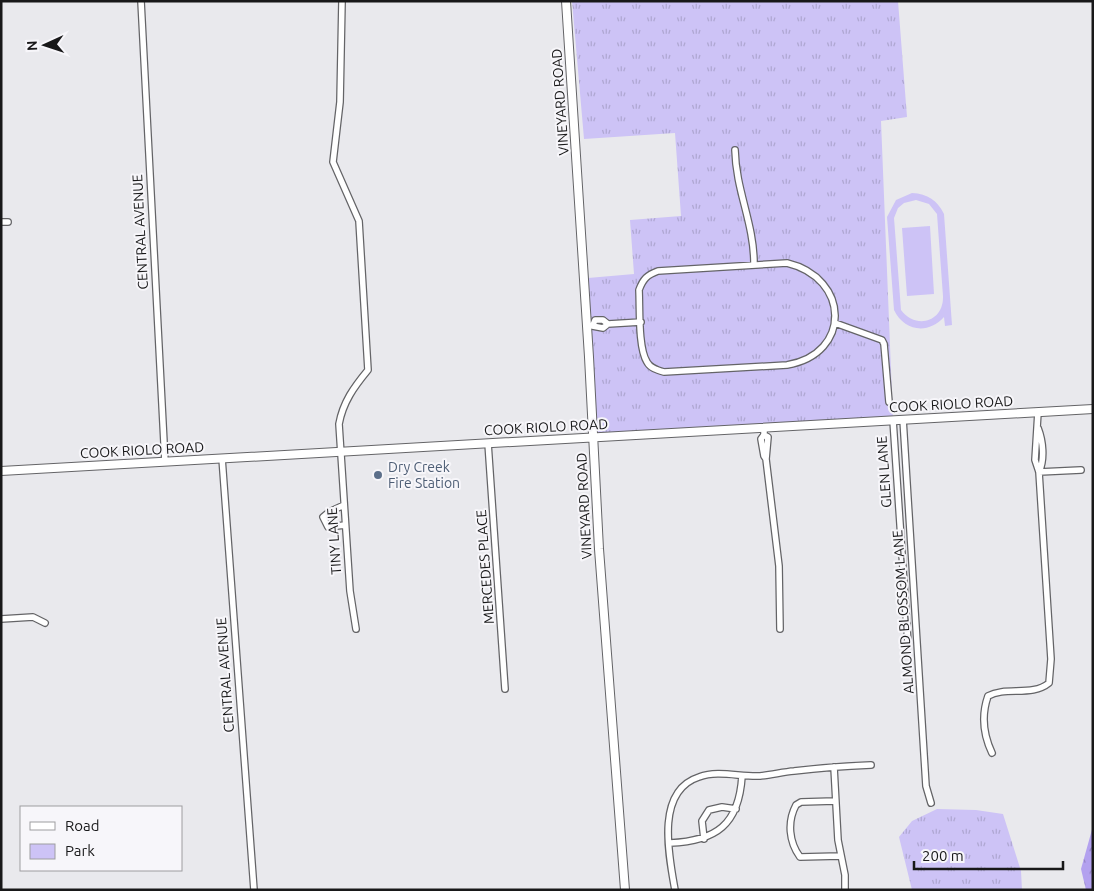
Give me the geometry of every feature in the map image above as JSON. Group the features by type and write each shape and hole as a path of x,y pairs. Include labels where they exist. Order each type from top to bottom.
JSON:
{"street":[{"name":"CENTRAL AVENUE","path":"141,1 165,462"},
{"name":"TINY LANE","path":"342,1 340,102 333,162 359,220 368,370 349,395 342,410 339,424 350,591 356,629"},
{"name":"VINEYARD ROAD","path":"566,1 590,325 593,437 606,662 625,890"},
{"path":"735,150 740,194 752,232 754,264"},
{"path":"786,263 802,266 818,276 828,288 834,304 835,323 824,346 813,356 800,363 664,372 654,369 647,363 643,353 641,322 640,290 642,280 649,274 658,271 786,263"},
{"path":"590,325 595,320 603,320 608,324 641,322"},
{"path":"835,323 882,340 884,344 889,402"},
{"name":"COOK RIOLO ROAD","path":"1,471 593,437 764,431 903,419 1093,409"},
{"path":"992,753 984,736 983,721 988,696 995,692 1043,688 1049,683 1051,659 1039,472 1042,456 1038,412"},
{"name":"ALMOND BLOSSOM LANE","path":"903,419 926,786 931,803"},
{"name":"GLEN LANE","path":"893,420 908,643"},
{"path":"764,431 761,439 765,447 779,566 780,629"},
{"name":"MERCEDES PLACE","path":"488,443 505,689"},
{"name":"CENTRAL AVENUE","path":"222,458 254,890"},
{"path":"1039,472 1081,470"},
{"path":"344,506 329,512 323,517 328,527 345,525"},
{"path":"1,618 33,617 45,623"},
{"path":"675,890 670,843 669,809 683,786 698,777 710,775 742,776 871,765"},
{"path":"834,767 840,856 845,874 845,890"},
{"path":"670,843 704,839 723,828 736,809 742,776"},
{"path":"836,800 801,802 796,805 791,818 791,836 800,857 840,856"},
{"path":"704,839 702,821 709,810 722,807 736,809"}],"green space":[{"path":"572,1 898,1 907,117 881,121 893,420 597,436 588,278 634,274 630,220 681,216 675,133 584,139"},
{"path":"912,193 923,195 935,201 944,214 952,325 945,326 944,317 938,323 931,326 917,328 904,322 894,310 887,217 896,200","holes":["916,200 929,204 937,214 943,296 939,312 934,317 921,321 914,320 901,310 894,218 898,208 904,203"]},
{"path":"930,226 934,294 907,296 902,228"},
{"path":"937,809 976,810 1003,814 1021,871 1022,890 912,890 899,837 912,821"},
{"path":"1093,826 1093,890 1086,890 1081,869"}],"place":[{"name":"Dry Creek Fire Station","path":"378,475"}]}
